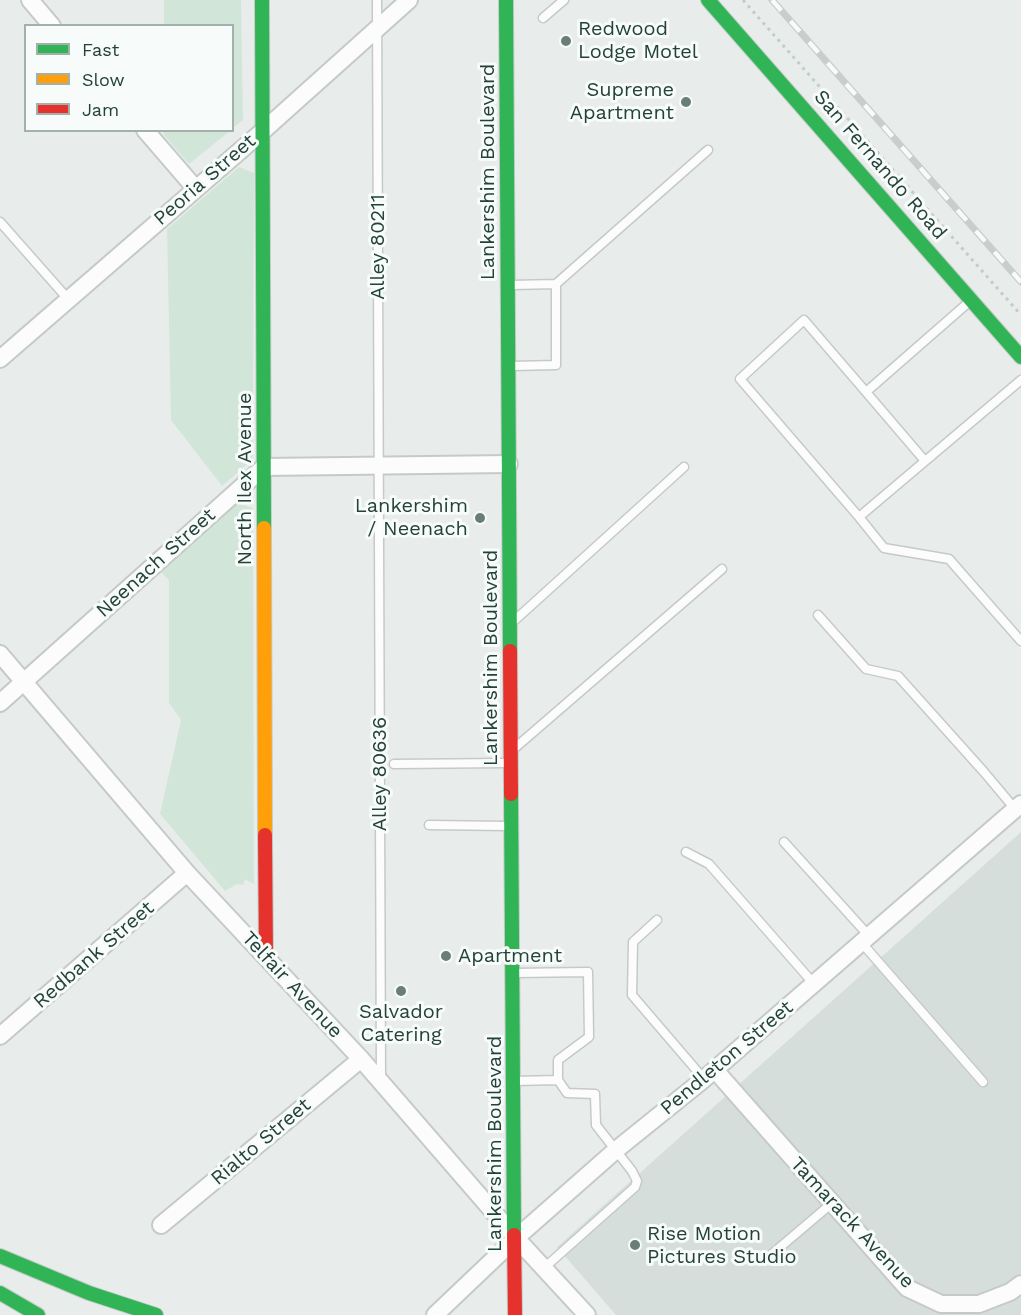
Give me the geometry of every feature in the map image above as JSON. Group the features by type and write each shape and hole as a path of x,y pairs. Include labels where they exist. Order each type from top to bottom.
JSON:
{"main road":[{"name":"North Ilex Avenue","path":"262,0 266,957"},
{"name":"Lankershim Boulevard","path":"506,0 515,1315"},
{"name":"San Fernando Road","path":"708,0 1021,357"},
{"path":"0,1256 89,1293 156,1315"},
{"path":"0,1293 38,1315"}],"street":[{"path":"30,0 50,24"},
{"name":"Peoria Street","path":"0,359 264,130 409,0"},
{"path":"146,132 195,188"},
{"path":"264,467 509,464"},
{"name":"Neenach Street","path":"0,703 264,467"},
{"name":"Telfair Avenue","path":"0,654 187,873 361,1059 516,1238 587,1315"},
{"name":"Pendleton Street","path":"435,1315 516,1238 616,1150 710,1074 1018,806"},
{"name":"Redbank Street","path":"0,1036 187,873"},
{"name":"Rialto Street","path":"161,1225 361,1059"},
{"name":"Tamarack Avenue","path":"710,1074 907,1288 940,1310 979,1304 1010,1292 1021,1284"}],"lane":[{"name":"Alley 80211","path":"377,0 379,466"},
{"path":"543,18 564,0"},
{"path":"508,285 556,284 708,150"},
{"path":"0,222 68,299"},
{"path":"508,366 556,365 556,284"},
{"path":"866,392 972,299"},
{"path":"925,461 804,320 740,379 860,517 884,548 949,559 1021,641"},
{"path":"860,517 1021,380"},
{"name":"Alley 80636","path":"379,466 381,1082"},
{"path":"510,624 684,467"},
{"path":"394,764 511,757 722,569"},
{"path":"818,615 866,669 898,676 984,772 1018,806"},
{"path":"429,825 511,826"},
{"path":"784,842 983,1082"},
{"path":"686,852 710,864 814,984"},
{"path":"657,920 633,942 632,995 710,1074"},
{"path":"514,973 588,972 589,1037 558,1060 558,1080 567,1093 595,1094 596,1125 632,1171 637,1181 635,1187 544,1268"},
{"path":"514,1080 558,1080"},
{"path":"772,1254 831,1204"}],"path":[{"path":"743,0 1021,315"}],"shaded area":[{"path":"1021,832 1021,1315 616,1315 557,1247"}],"green space":[{"path":"164,0 241,0 243,120 234,127 234,24 164,24"},
{"path":"164,132 229,132 189,164 164,135"},
{"path":"239,167 254,173 253,453 252,460 222,486 171,420 167,229"},
{"path":"238,503 253,508 254,884 245,879 243,885 237,884 225,891 160,814 181,720 169,703 169,580 160,571"}],"railway":[{"path":"772,0 1021,282"}],"traffic: fast":[{"path":"262,0 264,528"},
{"path":"506,0 510,651"},
{"path":"708,0 1021,357"},
{"path":"511,794 514,1235"},
{"path":"0,1256 89,1293 156,1315"},
{"path":"0,1293 38,1315"}],"traffic: slow":[{"path":"264,528 265,835"}],"traffic: jam":[{"path":"510,651 511,794"},
{"path":"265,835 266,957"},
{"path":"514,1235 515,1315"}],"place":[{"name":"Redwood Lodge Motel","path":"566,41"},
{"name":"Supreme Apartment","path":"686,102"},
{"name":"Lankershim / Neenach","path":"480,518"},
{"name":"Apartment","path":"446,956"},
{"name":"Salvador Catering","path":"401,991"},
{"name":"Rise Motion Pictures Studio","path":"635,1245"}]}
